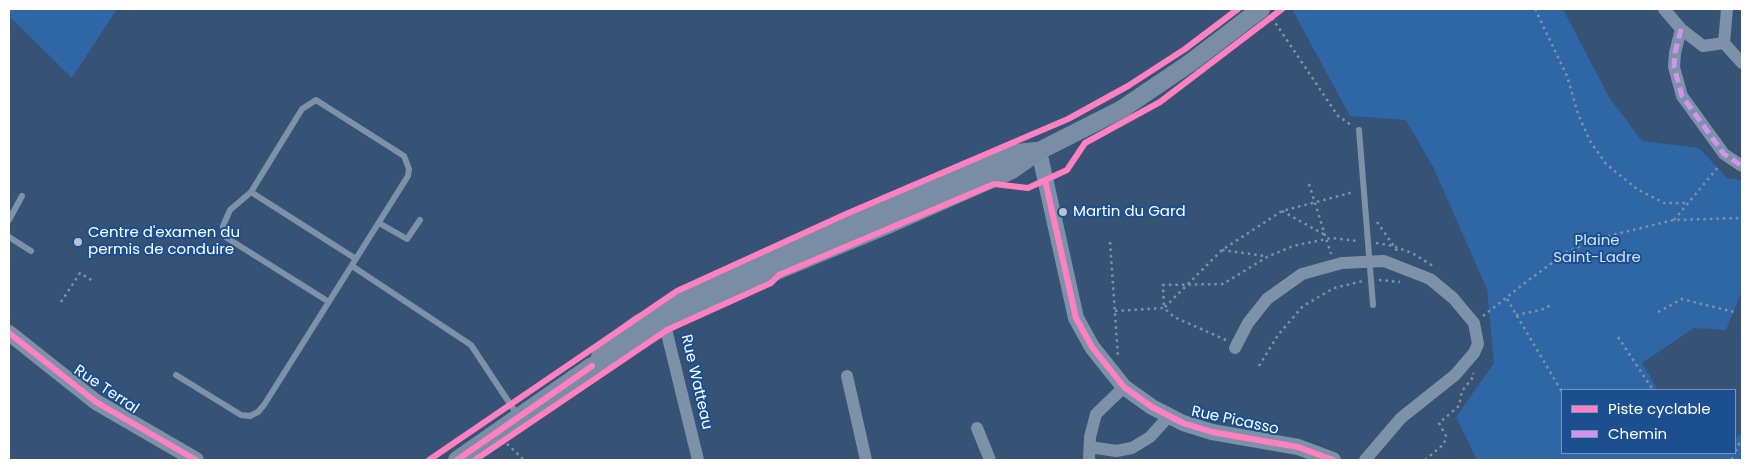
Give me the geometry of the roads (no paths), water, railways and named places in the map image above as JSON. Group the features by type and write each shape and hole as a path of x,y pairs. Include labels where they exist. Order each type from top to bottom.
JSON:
{"main road":[{"path":"457,460 592,366 611,344 638,324 663,317 724,277 968,170 1007,154 1039,151 1122,109 1190,63 1268,15"}],"street":[{"path":"1664,9 1681,29 1703,46 1724,43"},
{"path":"1727,9 1724,43 1742,63"},
{"path":"1681,29 1675,52 1674,67 1682,96 1724,154 1742,166"},
{"name":"Rue Picasso","path":"1039,151 1076,318 1092,347 1122,385 1183,423 1212,432 1298,447 1333,460"},
{"path":"1236,346 1248,323 1268,299 1302,274 1335,265 1384,261 1430,279 1453,298 1474,322 1478,344 1455,375 1401,418 1365,460"},
{"name":"Rue Watteau","path":"663,317 698,460"},
{"name":"Rue Terral","path":"9,333 96,402 190,459"},
{"path":"847,376 866,460"},
{"path":"1089,460 1096,414 1122,385"},
{"path":"1090,447 1116,450 1132,448 1150,437 1169,416"},
{"path":"977,428 990,460"}],"lane":[{"path":"176,375 241,415 250,416 258,412 329,302 352,266 408,176 407,162 404,156 316,100 302,109 251,192 230,210 222,226 227,238 329,302"},
{"path":"1359,130 1373,305"},
{"path":"251,192 356,259"},
{"path":"9,220 22,196"},
{"path":"379,223 407,239 420,220"},
{"path":"9,237 31,251"},
{"path":"352,266 471,346 519,417"}],"place":[{"name":"Martin du Gard","path":"1063,212"},
{"name":"Centre d'examen du permis de conduire","path":"78,242"}],"park label":[{"name":"Plaine Saint-Ladre","path":"1597,250"}]}
